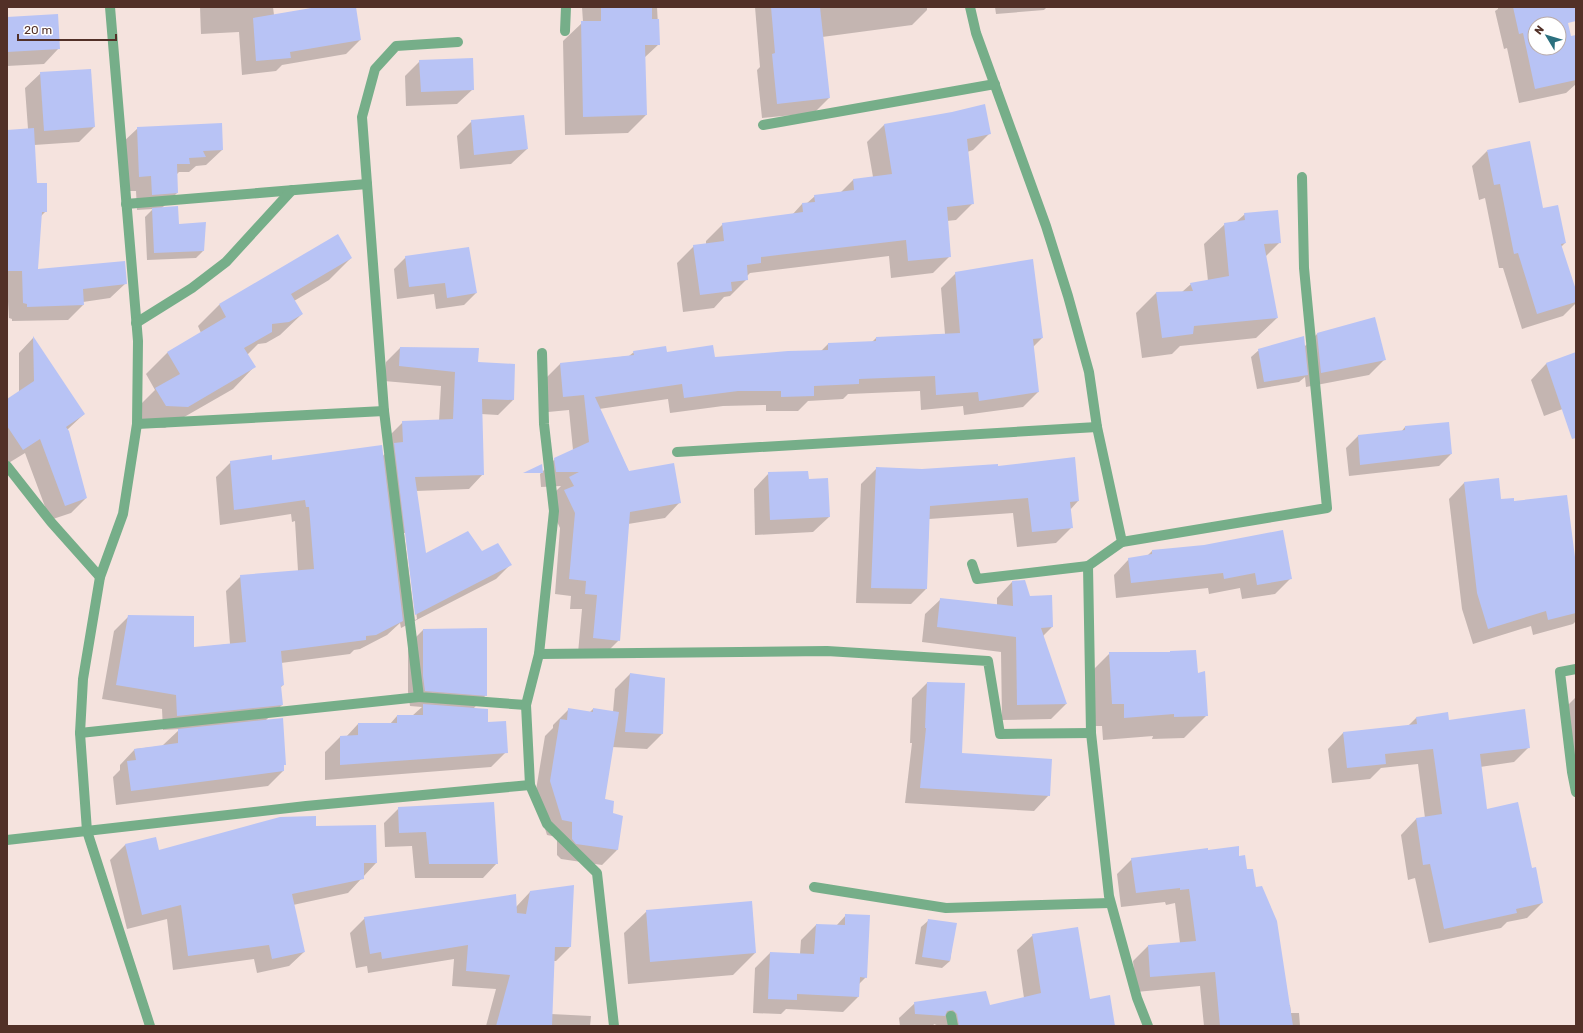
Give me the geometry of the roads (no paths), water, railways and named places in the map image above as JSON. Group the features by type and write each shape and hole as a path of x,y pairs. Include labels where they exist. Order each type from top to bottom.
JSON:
{"street":[{"path":"110,7 138,341 137,424 123,514 100,577 83,679 80,733 87,831 150,1026"},
{"path":"565,31 566,7"},
{"path":"970,7 976,33 1046,226 1068,296 1089,372 1097,427 1122,542"},
{"path":"419,697 384,411 362,117 375,69 396,46 458,42"},
{"path":"762,125 995,84"},
{"path":"972,564 977,579 1088,566 1122,542 1327,508 1304,268 1302,177"},
{"path":"126,204 367,184"},
{"path":"136,323 192,288 226,262 292,190"},
{"path":"542,353 544,424 554,511 539,654 526,705 530,785 547,824 597,873 614,1026"},
{"path":"137,424 384,411"},
{"path":"677,452 1097,427"},
{"path":"7,466 50,522 100,577"},
{"path":"1088,566 1091,733 1097,799 1110,903 1137,998 1148,1026"},
{"path":"539,654 828,651 988,661 1000,734 1091,733"},
{"path":"1576,669 1560,672 1572,772 1576,792"},
{"path":"80,733 419,697 526,705"},
{"path":"7,840 306,806 530,785"},
{"path":"814,887 946,908 1110,903"}]}
